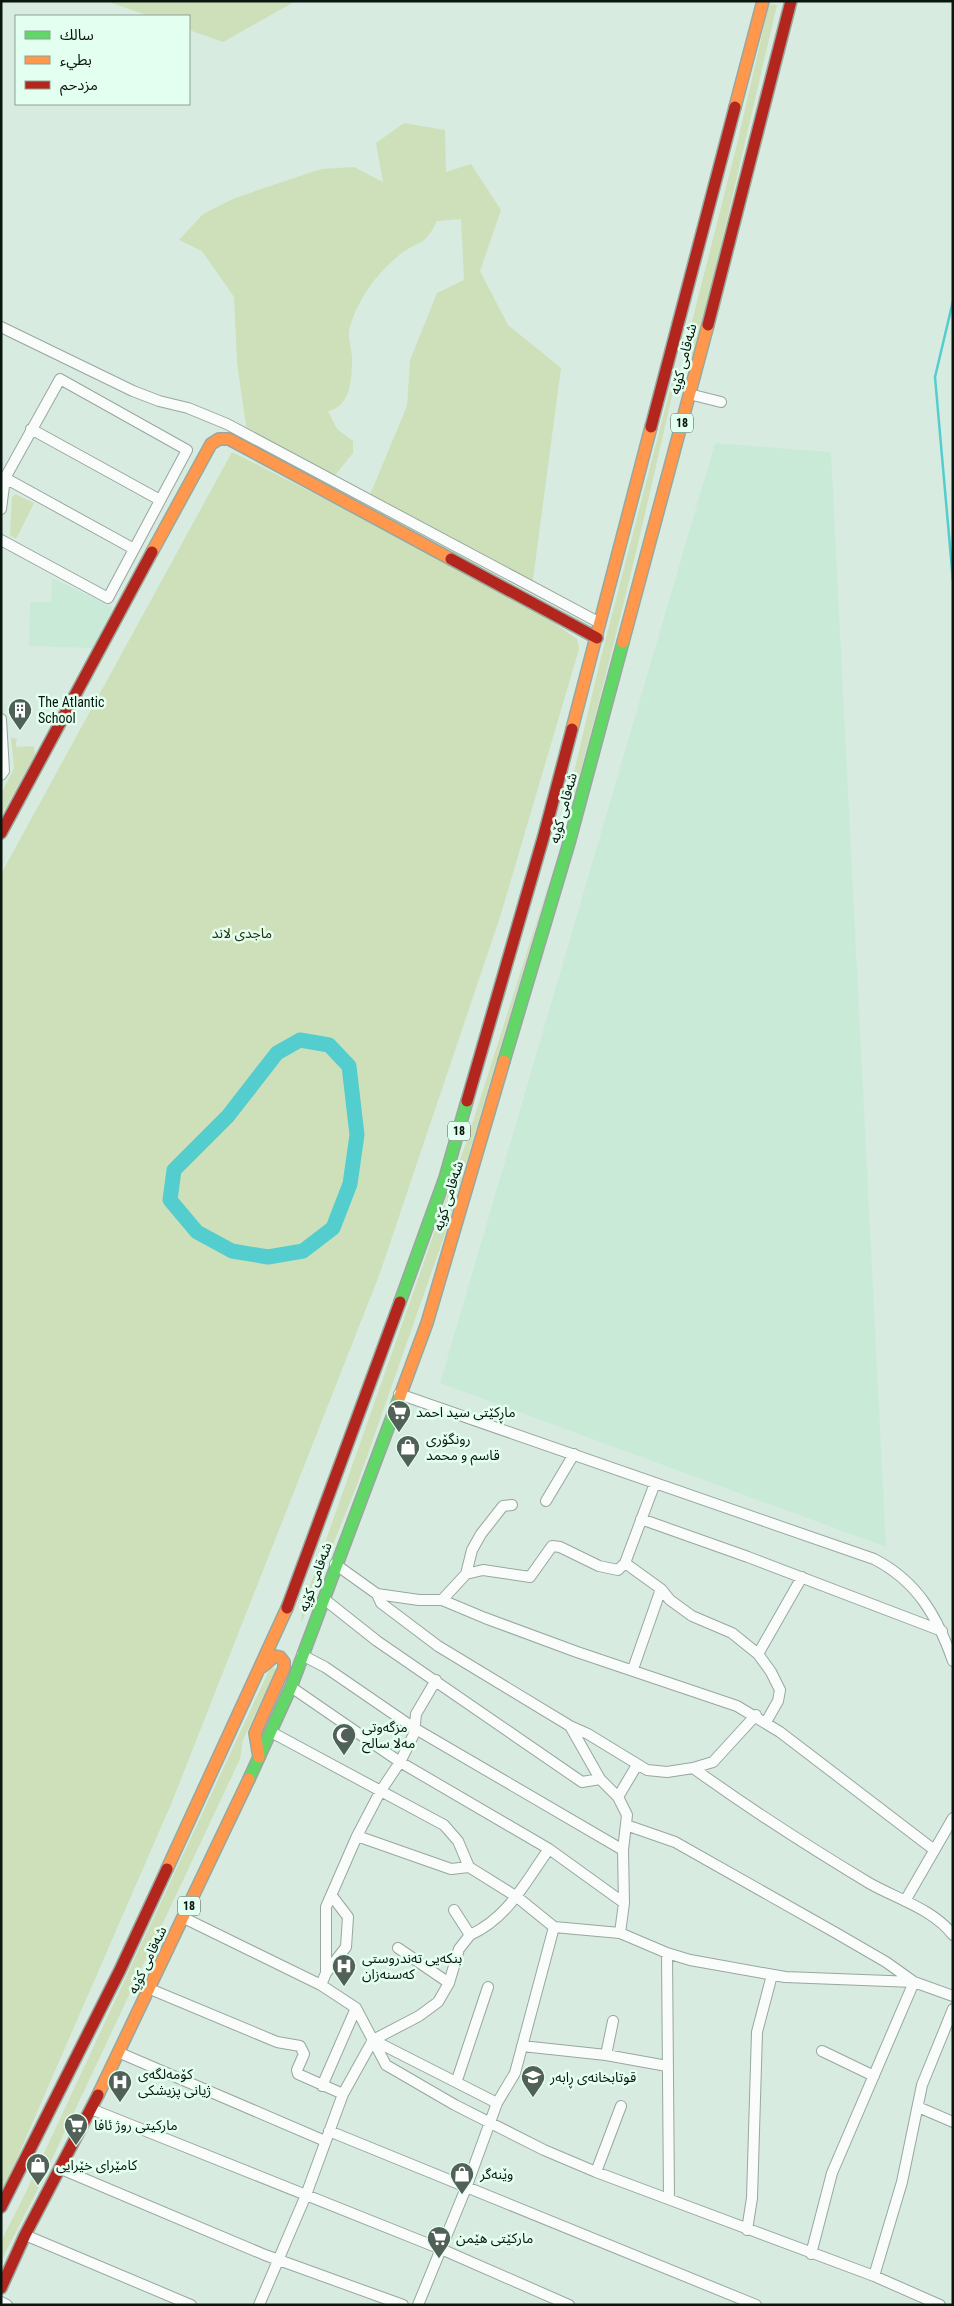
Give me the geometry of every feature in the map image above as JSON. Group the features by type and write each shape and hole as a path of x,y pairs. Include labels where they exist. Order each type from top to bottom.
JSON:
{"main road":[{"name":"شەقامی کۆیە","path":"1,2288 25,2235 120,2053 291,1687 335,1564 426,1323 556,839 600,624 763,1"},
{"name":"شەقامی کۆیە","path":"1,2206 120,1970 285,1614 303,1570 445,1178 556,839 690,394 791,1"},
{"path":"668,360 697,367"},
{"path":"1,833 211,444 219,439 229,439 597,638"},
{"path":"285,1614 295,1629 305,1630 315,1622"},
{"path":"259,1757 255,1733 284,1668 284,1662 280,1657 271,1657 261,1668"}],"street":[{"path":"1,327 133,391 159,401 188,408 227,424 600,624"},
{"path":"1,509 4,475 60,379 187,450 108,598 1,540"},
{"path":"690,394 721,402"},
{"path":"32,429 160,500"},
{"path":"4,475 134,549"},
{"path":"1,719 4,771 1,775"},
{"path":"399,1394 857,1552 883,1563 901,1576 924,1598 942,1631 953,1661"},
{"path":"546,1501 574,1454"},
{"path":"466,1574 483,1570 530,1577 552,1546 560,1546 599,1566 618,1570 625,1563 656,1483"},
{"path":"442,1600 466,1574 472,1550 480,1534 503,1506 512,1505"},
{"path":"641,1519 802,1577 942,1631"},
{"path":"625,1563 661,1589 670,1600 692,1616 732,1633 758,1654 771,1672 780,1690 778,1701 766,1722"},
{"path":"335,1564 377,1594 419,1600 442,1600 485,1618 737,1706 766,1722 933,1849"},
{"path":"758,1654 802,1577"},
{"path":"633,1669 661,1589"},
{"path":"377,1594 381,1603 438,1646 570,1726 595,1738 648,1770 667,1772 693,1768 713,1762 756,1716"},
{"path":"324,1599 377,1641 582,1782 600,1778"},
{"path":"302,1655 325,1667 414,1728 624,1850"},
{"path":"326,1973 326,1907 357,1836 414,1734 416,1714 436,1680"},
{"path":"291,1687 400,1762 549,1849 624,1903"},
{"path":"570,1726 600,1778 618,1797 627,1815 624,1850 624,1903 620,1933"},
{"path":"271,1732 444,1825 458,1841 469,1867 517,1898 554,1928 620,1933 666,1953 690,1960 772,1975 914,1982"},
{"path":"618,1797 637,1765"},
{"path":"693,1768 831,1860 887,1894 934,1918 953,1936"},
{"path":"904,1901 953,1818"},
{"path":"626,1825 675,1842 886,1962 914,1982 951,1995 953,1984"},
{"path":"357,1836 451,1870 469,1867"},
{"path":"259,2305 306,2195 343,2094 373,2040 431,2009 442,1997 449,1983 459,1949 470,1935 479,1930 517,1898 549,1849"},
{"path":"321,1985 326,1973 346,1947 348,1917 332,1896"},
{"path":"454,1910 470,1935"},
{"path":"184,1918 321,1985 356,2008 386,2066 455,2105 544,2150 596,2172 874,2276 917,2301 940,2305"},
{"path":"418,2305 466,2188 497,2102 515,2074 554,1928"},
{"path":"398,1948 449,1983"},
{"path":"666,1953 668,2199"},
{"path":"747,2230 752,2198 757,2032 772,1975"},
{"path":"811,2254 832,2173 914,1982"},
{"path":"457,2080 488,1987"},
{"path":"150,1989 277,2042 300,2046 304,2054 297,2072 322,2086 343,2094"},
{"path":"322,2086 356,2008"},
{"path":"874,2276 902,2182 922,2084 934,2051 953,2010"},
{"path":"606,2055 613,2021"},
{"path":"373,2040 457,2080 497,2102"},
{"path":"522,2046 606,2055 668,2066"},
{"path":"822,2050 874,2076"},
{"path":"120,2053 327,2136 466,2188 756,2305"},
{"path":"596,2172 621,2106"},
{"path":"918,2106 953,2122"},
{"path":"91,2110 441,2249 569,2305"},
{"path":"61,2169 279,2259 403,2305"},
{"path":"25,2235 191,2305"},
{"path":"1,2302 7,2305"}],"shaded area":[{"path":"715,443 831,452 886,1547 440,1383"},
{"path":"52,578 113,607 93,648 29,646 30,602 51,602"}],"green space":[{"path":"106,1 296,1 223,42 190,30 190,15 146,15"},
{"path":"769,4 777,5 695,357 684,353 737,144"},
{"path":"404,123 445,130 446,172 471,164 501,210 480,271 508,325 561,368 532,587 369,497 407,406 410,360 437,293 464,280 461,219 437,221 426,239 409,248 393,260 369,288 357,309 349,331 352,358 349,391 341,404 328,411 337,429 353,441 353,453 332,479 247,432 237,363 234,297 202,251 179,240 203,214 235,198 321,169 354,167 383,182 376,143"},
{"path":"673,378 676,378 638,543 598,707 568,816 564,815 600,661"},
{"name":"ماجدی لاند","path":"232,452 511,593 577,639 579,649 501,914 380,1273 172,1802 1,2195 1,874"},
{"path":"15,494 34,503 16,539 10,535 12,497"},
{"path":"11,737 18,740 16,747 34,746 35,755 1,816 1,794 14,768"},
{"path":"554,867 445,1234 357,1485 301,1624 302,1608 468,1137"},
{"path":"271,1666 276,1670 243,1740 240,1759 36,2193 1,2261 1,2241 24,2196"}],"waterway":[{"path":"953,301 935,377 953,581"},
{"path":"300,1040 329,1045 349,1066 357,1135 350,1184 333,1228 303,1251 268,1257 232,1251 197,1232 170,1200 174,1170 228,1116 277,1053 300,1040"}],"traffic: fast":[{"path":"504,1061 569,843 623,642"},
{"path":"400,1302 445,1178 467,1101"},
{"path":"249,1779 291,1687 400,1396"}],"traffic: slow":[{"path":"735,107 763,1"},
{"path":"623,642 708,325"},
{"path":"572,729 651,427"},
{"path":"152,552 211,444 219,439 229,439 451,559"},
{"path":"400,1396 427,1323 504,1061"},
{"path":"167,1869 287,1608"},
{"path":"259,1757 255,1733 284,1668 284,1662 280,1657 275,1656 262,1667"},
{"path":"98,2095 249,1779"}],"traffic: jam":[{"path":"708,325 791,1"},
{"path":"651,427 735,107"},
{"path":"1,833 152,552"},
{"path":"451,559 597,638"},
{"path":"467,1101 544,835 572,729"},
{"path":"287,1608 400,1302"},
{"path":"1,2207 120,1970 167,1869"},
{"path":"1,2288 25,2235 98,2095"}],"place":[{"name":"The Atlantic School","path":"20,731"},
{"name":"ماڕکێتی سید احمد","path":"399,1433"},
{"name":"رونگۆری قاسم و محمد","path":"408,1468"},
{"name":"مزگەوتی مەلا سالح","path":"344,1756"},
{"name":"بنکەیی تەندروستی کەسنەزان","path":"344,1987"},
{"name":"قوتابخانەی ڕابەر","path":"533,2098"},
{"name":"کۆمەلگەی ژیانی پزیشکی","path":"120,2103"},
{"name":"ماركيتى روژ ئافا","path":"76,2146"},
{"name":"كامێرای خێرایی","path":"38,2186"},
{"name":"وێنەگر","path":"462,2195"},
{"name":"مارکێتی هێمن","path":"439,2259"}]}
